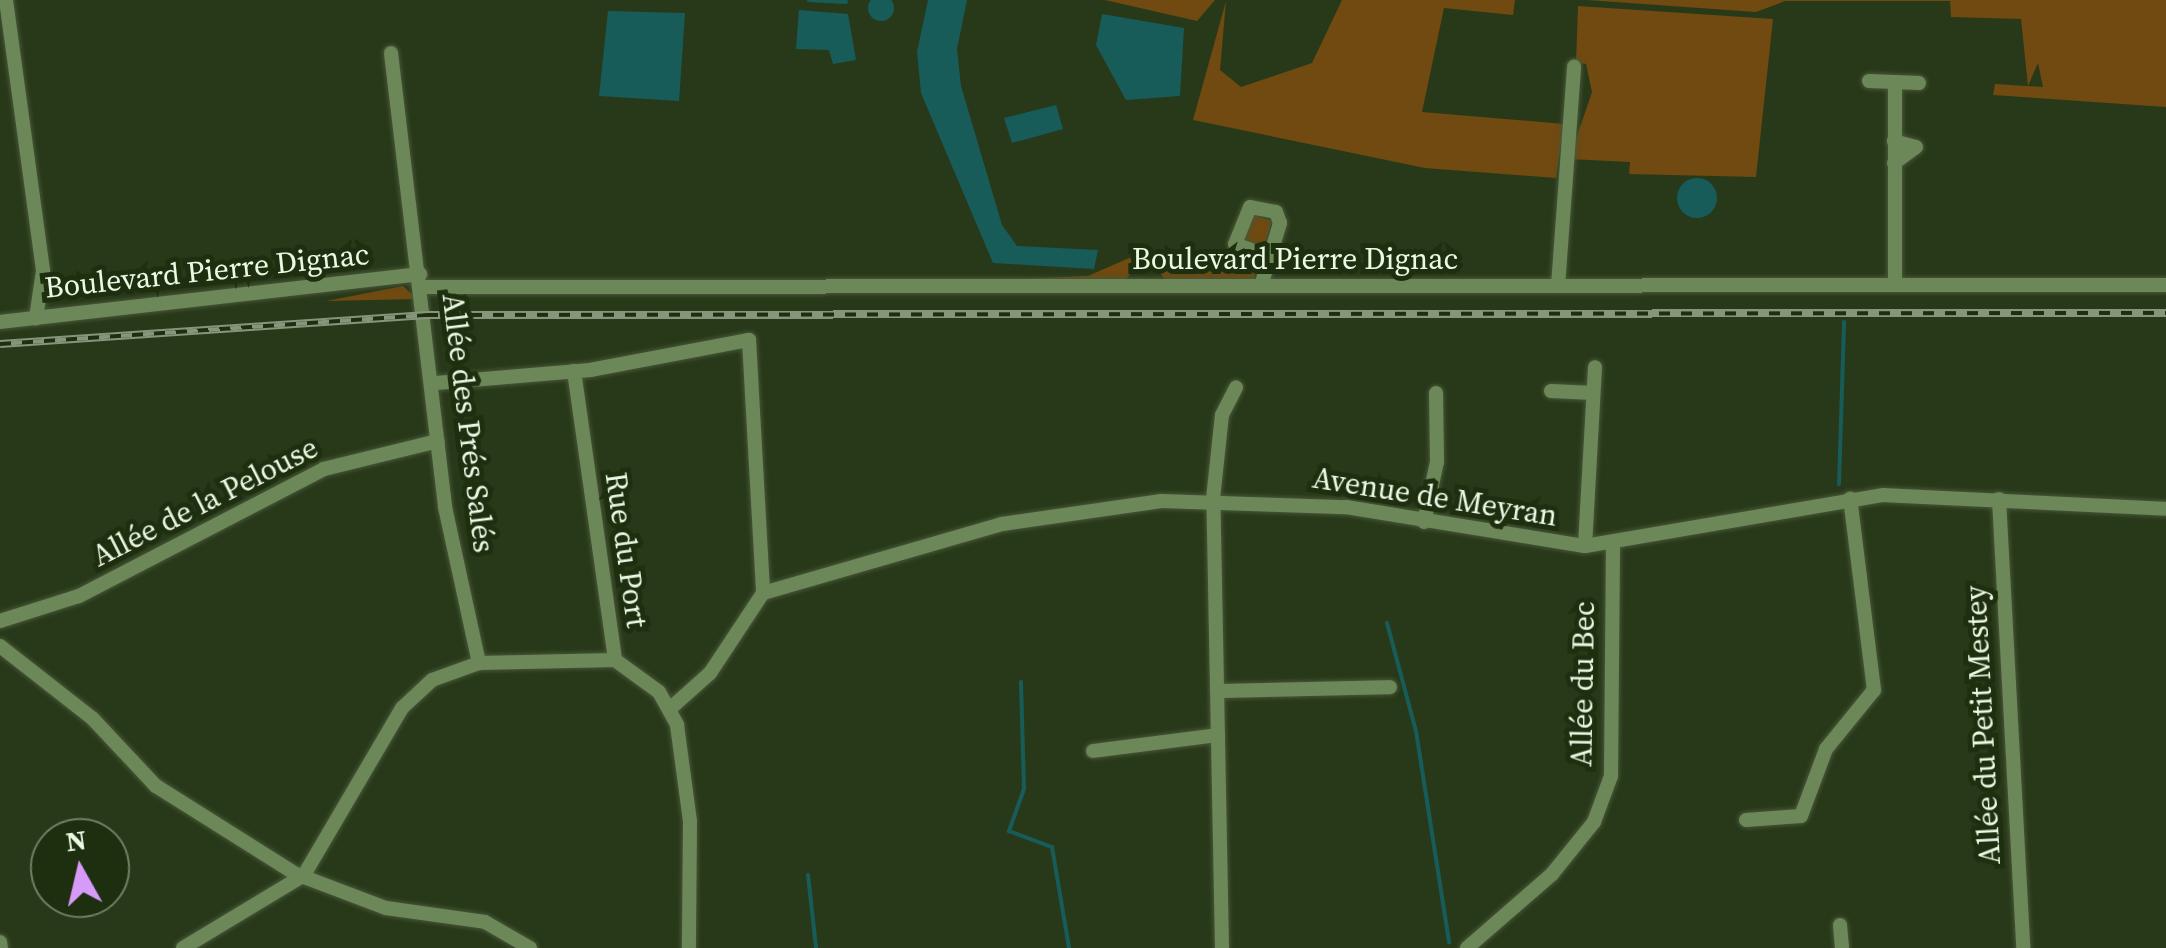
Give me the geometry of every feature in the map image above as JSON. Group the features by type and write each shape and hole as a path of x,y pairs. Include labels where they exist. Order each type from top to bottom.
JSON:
{"street":[{"path":"6,0 42,270 36,318"},
{"name":"Allée des Prés Salés","path":"391,53 436,383 438,441 480,664"},
{"path":"1558,286 1574,67"},
{"path":"1869,80 1919,83"},
{"path":"1895,82 1895,285"},
{"path":"1261,286 1266,255"},
{"name":"Boulevard Pierre Dignac","path":"0,322 422,281 1261,286 2166,284"},
{"path":"436,383 574,371 750,340 762,593 710,673 672,707 690,821 689,948"},
{"path":"1584,546 1595,367"},
{"name":"Rue du Port","path":"574,371 615,660 672,707"},
{"path":"1222,948 1213,500 1222,415 1236,388"},
{"path":"1552,391 1592,393"},
{"path":"1424,522 1437,462 1436,393"},
{"name":"Allée de la Pelouse","path":"0,621 79,596 324,470 438,441"},
{"path":"1746,820 1801,816 1814,771 1874,690 1850,498"},
{"name":"Avenue de Meyran","path":"762,593 1002,524 1213,500 1424,522 1584,546 1613,544 1850,498 1998,499 2166,509"},
{"name":"Allée du Petit Mestey","path":"1998,499 2023,948"},
{"name":"Allée du Bec","path":"1467,948 1544,882 1594,822 1611,776 1613,544"},
{"path":"0,646 93,719 156,786 304,875 386,908 485,922 530,948"},
{"path":"183,948 304,875 402,708 432,680 480,664 615,660"},
{"path":"1217,692 1390,687"},
{"path":"1092,751 1218,735"},
{"path":"1840,925 1842,948"}],"shaded area":[{"path":"1105,0 1215,0 1197,21"},
{"path":"1342,0 1515,0 1513,15 1444,8 1422,112 1564,124 1556,178 1425,168 1193,120 1226,1 1220,70 1241,87 1312,63"},
{"path":"1587,0 2166,0 2166,107 1993,95 1995,84 2043,87 2038,63 2028,86 2021,19 1951,17 1950,1 1785,1 1756,12"},
{"path":"1578,6 1773,19 1756,177 1629,174 1630,162 1569,159 1592,92 1586,64 1576,63"},
{"path":"1254,215 1272,221 1264,248 1242,246"},
{"path":"1129,258 1139,262 1124,282 974,281 1088,276"},
{"path":"1233,261 1254,263 1255,279 1164,279 1159,271"},
{"path":"403,286 417,299 326,301"}],"water":[{"path":"881,-5 890,-1 894,8 890,17 881,21 872,17 868,8 872,-1"},
{"path":"928,0 967,0 957,49 961,86 1002,225 1017,246 1098,250 1094,269 993,263 921,93 917,52"},
{"path":"799,10 848,14 856,60 833,64 829,50 796,49"},
{"path":"608,11 685,13 679,101 599,96"},
{"path":"1102,14 1184,28 1180,96 1126,100 1096,45"},
{"path":"1056,105 1063,129 1012,143 1004,118"},
{"path":"1697,178 1711,184 1717,198 1711,212 1697,218 1683,212 1677,198 1683,184"}],"waterway":[{"path":"809,0 846,2"},
{"path":"1839,484 1844,322"},
{"path":"1387,623 1416,731 1449,942"},
{"path":"1021,682 1024,789 1009,831 1052,847 1069,948"},
{"path":"808,875 816,948"}],"railway":[{"path":"0,344 427,315 2166,313"}]}
